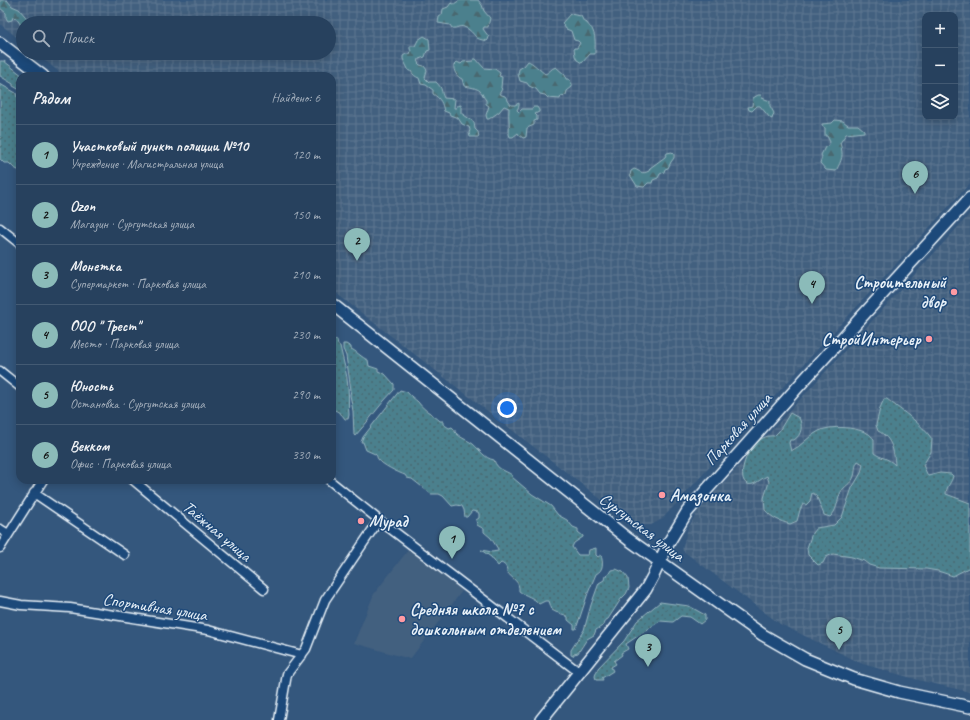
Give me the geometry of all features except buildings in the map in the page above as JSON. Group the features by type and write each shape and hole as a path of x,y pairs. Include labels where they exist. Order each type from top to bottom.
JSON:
{"main road":[{"path":"0,43 16,55"},
{"path":"22,60 38,72"},
{"name":"Парковая улица","path":"541,720 642,594 654,576 659,562 676,528 695,502 970,198"},
{"name":"Сургутская улица","path":"336,307 628,539 763,635 805,659 854,679 927,699 970,706"}],"street":[{"path":"0,228 16,241"},
{"path":"0,371 16,384"},
{"path":"0,548 40,484"},
{"name":"Таёжная улица","path":"138,484 264,589"},
{"path":"334,484 580,673"},
{"path":"34,493 125,555"},
{"path":"279,720 287,674 306,649 325,600 379,520"},
{"path":"0,529 8,534"},
{"name":"Спортивная улица","path":"0,601 21,605 70,608 208,630 302,655"}],"shaded area":[{"path":"0,0 970,0 970,183 662,519 651,525 641,525 629,521 336,293 336,72 59,72 45,60 336,60 336,16 16,16 16,37 0,24"},
{"path":"970,214 970,692 922,681 863,664 780,624 682,550 688,528 698,511"},
{"name":"Средняя школа №7 с дошкольным отделением","path":"409,549 462,591 410,659 354,643 374,594"}],"green space":[{"path":"0,0 7,0 12,6 19,9 25,16 16,16 16,18 13,17 12,20 8,21 6,18 6,13 0,8"},
{"path":"460,0 478,0 482,5 484,11 490,18 488,27 484,27 483,29 489,37 487,41 477,38 470,30 464,27 461,26 452,28 450,25 438,23 443,9 448,7 451,3 454,4"},
{"path":"570,14 581,16 584,22 587,23 592,29 594,34 595,54 590,54 582,63 577,60 574,48 577,48 580,43 574,40 571,31 566,29 562,23"},
{"path":"424,36 429,39 430,50 427,51 425,57 419,59 418,63 424,66 427,70 425,78 429,82 436,82 441,88 444,98 455,99 454,108 461,105 461,113 474,122 475,129 478,132 479,137 470,137 469,127 462,124 458,118 444,111 441,101 433,94 433,90 426,85 421,84 419,78 409,71 403,56 410,54 410,46 415,46 418,40"},
{"path":"476,59 484,68 495,69 500,73 499,76 502,77 502,89 499,94 505,96 511,105 519,103 517,110 519,112 522,109 532,109 533,107 537,107 539,110 539,112 535,114 537,116 537,120 534,121 534,125 527,128 526,137 523,138 518,133 513,137 510,137 509,108 504,106 499,112 487,119 486,115 489,106 486,104 486,100 482,93 477,89 464,86 462,79 455,72 454,65 457,62 461,64 463,62 473,61"},
{"path":"0,61 4,61 18,72 16,72 16,88 13,86 13,84 0,76"},
{"path":"528,61 545,74 556,67 565,75 566,79 569,79 572,87 567,91 566,95 561,96 560,99 548,98 545,95 540,94 536,89 529,86 527,83 520,81 518,74 519,69"},
{"path":"0,84 16,93 16,169 9,163 4,163 0,159"},
{"path":"761,95 762,98 770,101 770,106 774,113 772,119 760,106 757,106 752,111 749,110 748,107 752,106 753,98"},
{"path":"835,120 843,121 848,125 858,125 864,130 864,132 846,134 840,143 842,157 836,171 826,170 820,163 822,157 821,155 825,147 828,146 830,142 827,136 825,136 825,128 822,124 832,123"},
{"path":"672,152 674,154 674,158 668,168 660,174 658,178 653,180 652,183 648,183 644,187 637,186 630,175 631,171 634,169 643,173 649,171 650,168 665,157 667,153"},
{"path":"336,340 340,346 346,372 348,390 348,419 345,419 336,411"},
{"path":"343,344 351,347 351,349 368,360 369,366 378,369 378,371 385,374 394,384 394,390 355,436 350,395 351,390"},
{"path":"400,390 407,392 426,411 440,421 443,421 443,424 449,428 452,427 459,436 473,444 485,456 494,460 499,468 512,475 512,477 532,494 551,506 558,515 567,520 573,527 578,529 578,532 583,537 574,543 572,547 578,555 588,555 589,550 596,548 596,555 598,557 601,555 602,566 596,574 588,593 576,629 574,629 574,625 568,620 568,617 552,610 549,601 539,604 519,591 517,582 507,572 505,566 501,563 498,566 491,557 481,550 492,552 498,551 498,549 491,538 484,532 484,529 477,525 476,520 479,518 478,512 472,511 467,517 465,517 462,506 452,506 443,496 439,494 431,494 412,479 407,478 405,475 383,464 378,459 376,454 366,450 363,442 361,442 363,437"},
{"path":"884,399 887,399 923,428 932,439 931,452 923,465 928,476 940,473 951,474 953,476 946,494 970,503 970,567 953,576 926,569 879,568 852,557 833,554 826,557 823,563 818,565 808,555 807,548 812,533 816,528 834,525 842,517 852,488 861,473 863,464 858,461 853,479 841,491 835,509 830,517 824,515 816,495 812,493 810,501 806,505 803,504 797,521 790,524 776,519 765,510 764,498 769,482 767,476 753,484 746,484 743,479 745,461 749,451 764,437 774,436 779,431 790,413 799,418 801,427 797,438 790,440 789,443 791,451 824,429 836,427 850,428 868,433 874,439 874,453 895,465 891,445 886,437 878,431 876,425"},
{"path":"616,569 623,572 628,578 629,588 626,594 606,620 604,625 596,630 594,635 587,639 578,653 574,654 573,656 571,655 571,650 584,630 599,583 604,580 605,576 608,575 611,570"},
{"path":"660,602 689,606 705,615 705,620 700,624 690,617 681,616 673,622 660,621 626,644 628,649 621,653 622,655 614,661 616,664 611,667 613,671 602,678 603,680 596,680 595,676 598,668 624,641 637,621"}],"place":[{"name":"Векком","path":"915,194"},
{"name":"Ozon","path":"357,261"},
{"name":"Строительный двор","path":"954,292"},
{"name":"ООО \" Трест\"","path":"812,304"},
{"name":"СтройИнтерьер","path":"929,339"},
{"name":"Амазонка","path":"662,495"},
{"name":"Мурад","path":"361,521"},
{"name":"Участковый пункт полиции №10","path":"452,559"},
{"name":"Средняя школа №7 с дошкольным отделением","path":"402,619"},
{"name":"Юность","path":"839,650"},
{"name":"Монетка","path":"648,667"}]}
